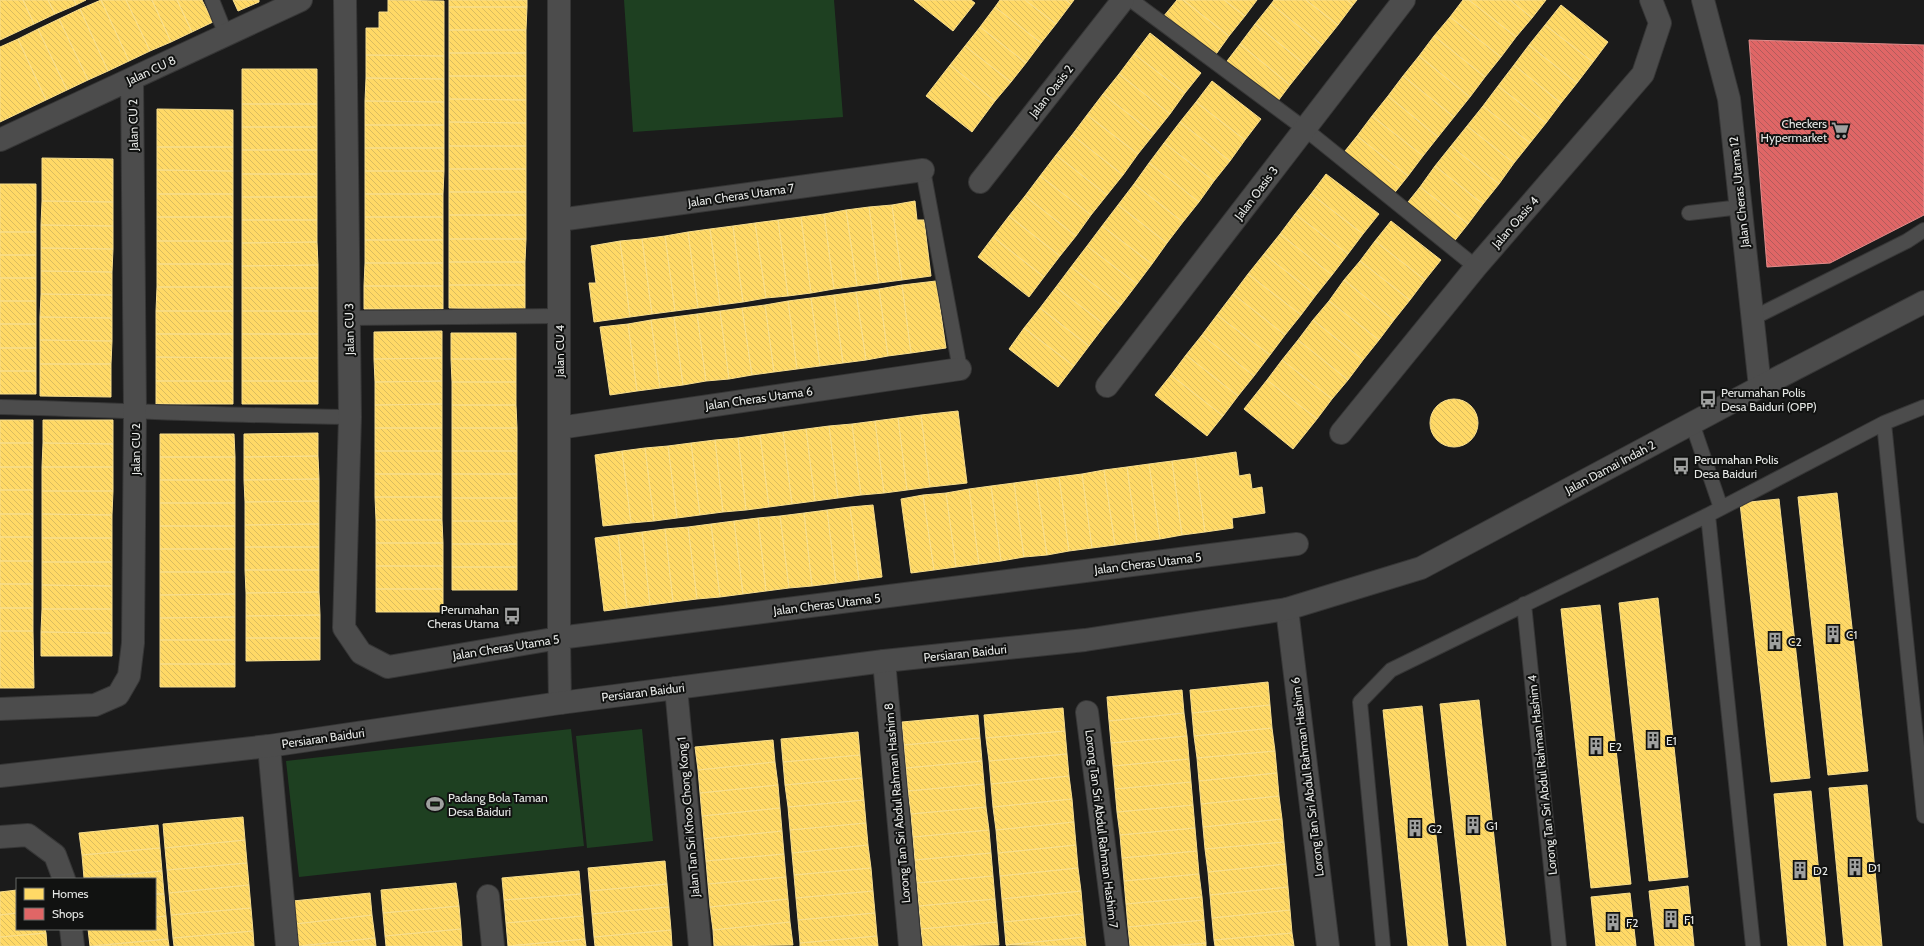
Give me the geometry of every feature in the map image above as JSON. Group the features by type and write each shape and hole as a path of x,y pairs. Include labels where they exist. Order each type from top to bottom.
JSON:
{"street":[{"name":"Jalan CU 8","path":"0,140 302,0"},
{"name":"Jalan CU 3","path":"345,0 350,417 344,628 361,654"},
{"name":"Jalan CU 4","path":"559,0 560,703"},
{"name":"Jalan Oasis 2","path":"980,182 1123,0"},
{"name":"Jalan Oasis 3","path":"1107,386 1404,0"},
{"name":"Jalan Oasis 4","path":"1341,433 1476,267 1643,74 1660,24 1652,0"},
{"name":"Jalan Cheras Utama 12","path":"1703,0 1729,99 1760,387"},
{"name":"Jalan CU 2","path":"0,709 95,705 118,694 129,676 133,643 135,410 132,79"},
{"name":"Jalan Cheras Utama 7","path":"559,220 924,170"},
{"name":"Jalan Damai Indah 2","path":"1287,609 1421,568 1760,387 1924,302"},
{"name":"Jalan Cheras Utama 6","path":"559,428 960,369"},
{"name":"Jalan Cheras Utama 5","path":"361,654 388,667 559,638 1297,544"},
{"name":"Persiaran Baiduri","path":"0,776 268,746 560,703 884,661 1085,640 1287,609"},
{"name":"Lorong Tan Sri Abdul Rahman Hashim 6","path":"1287,609 1328,946"},
{"name":"Lorong Tan Sri Abdul Rahman Hashim 8","path":"884,661 910,946"},
{"name":"Jalan Tan Sri Khoo Chong Kong 1","path":"676,688 700,946"},
{"name":"Lorong Tan Sri Abdul Rahman Hashim 7","path":"1086,712 1117,946"},
{"path":"268,746 287,946"},
{"path":"0,837 28,835 56,856 64,878"},
{"path":"488,896 493,946"},
{"path":"71,930 73,946"}],"lane":[{"path":"212,0 226,35"},
{"path":"1131,0 1305,129 1476,267"},
{"path":"924,170 960,369"},
{"path":"1689,212 1741,207"},
{"path":"1753,318 1907,241 1924,230"},
{"path":"349,318 559,316"},
{"path":"0,407 135,410 238,416 350,417"},
{"path":"1383,946 1360,702 1391,670 1708,515 1884,423 1924,407"},
{"path":"1692,423 1721,508"},
{"path":"1884,423 1924,816"},
{"path":"1708,515 1754,946"},
{"name":"Lorong Tan Sri Abdul Rahman Hashim 4","path":"1524,604 1559,946"}],"green space":[{"path":"624,0 834,0 843,117 633,132"},
{"name":"Padang Bola Taman Desa Baiduri","path":"571,729 584,846 299,877 286,761"},
{"path":"642,729 653,841 587,848 576,736"}],"building: Homes":[{"path":"0,0 23,0 34,24 0,40"},
{"path":"23,0 48,0 55,14 34,24"},
{"path":"48,0 74,0 76,5 55,14"},
{"path":"74,0 86,0 76,5"},
{"path":"101,0 126,0 150,51 129,61"},
{"path":"101,0 129,61 108,71 80,9"},
{"path":"126,0 152,0 171,42 150,51"},
{"path":"152,0 177,0 192,32 171,42"},
{"path":"177,0 202,0 213,22 192,32"},
{"path":"233,0 259,0 259,2 238,11"},
{"path":"388,0 444,1 444,56 366,55 366,28 379,28 379,12 388,12"},
{"path":"449,0 527,0 527,7 449,7"},
{"path":"914,0 971,0 975,3 953,31"},
{"path":"1000,0 1025,0 1056,24 1041,43 995,7"},
{"path":"1025,0 1066,0 1071,4 1056,24"},
{"path":"1066,0 1074,0 1071,4"},
{"path":"1177,0 1183,0 1229,36 1214,57 1163,17"},
{"path":"1183,0 1224,0 1245,16 1229,36"},
{"path":"1224,0 1257,0 1245,16"},
{"path":"1274,0 1306,0 1338,25 1322,45 1271,4"},
{"path":"1306,0 1347,0 1353,5 1338,25"},
{"path":"1347,0 1357,0 1353,5"},
{"path":"1463,0 1469,0 1516,37 1501,57 1450,17"},
{"path":"1469,0 1510,0 1532,18 1516,37"},
{"path":"1510,0 1546,0 1532,18"},
{"path":"1271,4 1322,45 1306,65 1255,24"},
{"path":"1561,5 1608,42 1593,62 1545,25"},
{"path":"449,7 527,7 526,30 449,30"},
{"path":"995,7 1041,43 1026,63 980,27"},
{"path":"80,9 108,71 88,80 59,19"},
{"path":"1450,17 1501,57 1485,77 1434,36"},
{"path":"59,19 88,80 67,90 38,29"},
{"path":"1255,24 1306,65 1290,85 1240,44"},
{"path":"1545,25 1593,62 1577,83 1529,45"},
{"path":"980,27 1026,63 1011,82 965,46"},
{"path":"38,29 67,90 46,100 18,39"},
{"path":"449,30 526,30 526,53 449,53"},
{"path":"1150,33 1201,73 1185,93 1134,54"},
{"path":"1434,36 1485,77 1470,97 1419,56"},
{"path":"18,39 46,100 0,122 0,47"},
{"path":"1240,44 1290,85 1275,105 1224,65"},
{"path":"1529,45 1577,83 1561,103 1514,65"},
{"path":"965,46 1011,82 995,101 950,65"},
{"path":"449,53 526,53 526,76 449,76"},
{"path":"1134,54 1185,93 1170,114 1119,74"},
{"path":"366,55 444,56 444,79 366,78"},
{"path":"1419,56 1470,97 1454,117 1403,76"},
{"path":"950,65 995,101 972,132 926,96"},
{"path":"1514,65 1561,103 1546,123 1498,86"},
{"path":"242,69 317,69 317,104 242,104"},
{"path":"1119,74 1170,114 1154,134 1103,94"},
{"path":"449,76 526,76 526,100 449,99"},
{"path":"1403,76 1454,117 1438,137 1388,96"},
{"path":"366,78 444,79 444,102 365,101"},
{"path":"1212,81 1261,119 1245,140 1196,102"},
{"path":"1498,86 1546,123 1530,143 1483,106"},
{"path":"1103,94 1154,134 1138,154 1087,115"},
{"path":"1388,96 1438,137 1423,156 1372,116"},
{"path":"449,99 526,100 526,123 449,122"},
{"path":"365,101 444,102 444,125 365,125"},
{"path":"1196,102 1245,140 1230,161 1180,122"},
{"path":"242,104 317,104 317,127 242,127"},
{"path":"1483,106 1530,143 1514,163 1467,126"},
{"path":"157,109 233,110 233,147 157,147"},
{"path":"1087,115 1138,154 1123,175 1072,135"},
{"path":"1372,116 1423,156 1408,176 1357,136"},
{"path":"449,122 526,123 526,146 449,146"},
{"path":"1180,122 1230,161 1214,181 1164,143"},
{"path":"365,125 444,125 444,148 365,148"},
{"path":"1467,126 1514,163 1499,184 1451,146"},
{"path":"242,127 317,127 317,150 242,150"},
{"path":"1072,135 1123,175 1107,195 1056,155"},
{"path":"1357,136 1408,176 1392,196 1341,156"},
{"path":"1164,143 1214,181 1199,202 1149,163"},
{"path":"449,146 526,146 526,169 449,169"},
{"path":"1451,146 1499,184 1483,204 1435,166"},
{"path":"157,147 233,147 233,171 157,170"},
{"path":"365,148 444,148 444,171 365,171"},
{"path":"242,150 317,150 317,174 242,174"},
{"path":"1056,155 1107,195 1091,215 1040,176"},
{"path":"42,158 113,159 113,202 42,201"},
{"path":"1149,163 1199,202 1183,222 1134,184"},
{"path":"1435,166 1483,204 1468,224 1420,187"},
{"path":"449,169 526,169 526,192 449,192"},
{"path":"157,170 233,171 233,194 157,194"},
{"path":"365,171 444,171 443,194 365,194"},
{"path":"242,174 317,174 317,197 242,197"},
{"path":"1326,174 1379,214 1363,234 1311,194"},
{"path":"1040,176 1091,215 1076,236 1025,196"},
{"path":"0,184 36,184 36,232 0,232"},
{"path":"1134,184 1183,222 1167,243 1118,205"},
{"path":"1420,187 1468,224 1452,244 1404,207"},
{"path":"449,192 526,192 526,215 449,215"},
{"path":"157,194 233,194 233,217 157,217"},
{"path":"365,194 443,194 443,217 365,217"},
{"path":"1311,194 1363,234 1348,254 1295,214"},
{"path":"1025,196 1076,236 1060,256 1009,216"},
{"path":"242,197 317,197 317,220 242,220"},
{"path":"42,201 113,202 113,226 41,225"},
{"path":"915,201 917,220 924,220 931,276 902,280 892,205"},
{"path":"892,205 902,280 879,283 869,207"},
{"path":"1118,205 1167,243 1152,264 1102,226"},
{"path":"869,207 879,283 857,286 846,210"},
{"path":"846,210 857,286 834,289 824,214"},
{"path":"824,214 834,289 811,293 801,217"},
{"path":"1295,214 1348,254 1332,275 1280,234"},
{"path":"449,215 526,215 526,239 449,239"},
{"path":"1009,216 1060,256 1044,277 993,237"},
{"path":"157,217 233,217 233,241 157,241"},
{"path":"365,217 443,217 443,240 365,240"},
{"path":"801,217 811,293 788,296 778,220"},
{"path":"242,220 317,220 317,242 242,243"},
{"path":"778,220 788,296 766,298 755,223"},
{"path":"1391,221 1441,260 1425,280 1375,241"},
{"path":"755,223 766,298 743,302 733,226"},
{"path":"41,225 113,226 113,249 41,248"},
{"path":"733,226 743,302 720,305 710,229"},
{"path":"1102,226 1152,264 1137,284 1087,246"},
{"path":"710,229 720,305 698,308 688,232"},
{"path":"0,232 36,232 36,255 0,255"},
{"path":"688,232 698,308 675,311 665,236"},
{"path":"1280,234 1332,275 1316,295 1264,254"},
{"path":"665,236 675,311 652,314 642,239"},
{"path":"993,237 1044,277 1029,297 978,257"},
{"path":"449,239 526,239 525,262 449,262"},
{"path":"642,239 652,314 630,317 620,241"},
{"path":"365,240 443,240 443,263 365,263"},
{"path":"157,241 233,241 233,264 157,264"},
{"path":"620,241 630,317 594,322 589,283 596,283 591,246"},
{"path":"1375,241 1425,280 1410,300 1360,261"},
{"path":"317,242 318,265 242,266 242,243"},
{"path":"1087,246 1137,284 1121,305 1071,267"},
{"path":"41,248 113,249 112,272 41,271"},
{"path":"1264,254 1316,295 1301,315 1248,274"},
{"path":"0,255 36,255 36,278 0,278"},
{"path":"1360,261 1410,300 1394,320 1344,280"},
{"path":"449,262 525,262 525,285 449,285"},
{"path":"365,263 443,263 443,286 364,286"},
{"path":"157,264 233,264 233,287 157,287"},
{"path":"318,265 318,288 242,288 242,266"},
{"path":"1071,267 1121,305 1105,325 1056,287"},
{"path":"41,271 112,272 112,295 41,294"},
{"path":"1248,274 1301,315 1285,335 1233,294"},
{"path":"0,278 36,278 36,301 0,301"},
{"path":"1344,280 1394,320 1379,340 1329,301"},
{"path":"936,281 946,348 911,353 902,285"},
{"path":"449,285 525,285 525,309 449,308"},
{"path":"902,285 911,353 888,356 879,289"},
{"path":"364,286 443,286 443,309 364,309"},
{"path":"157,287 233,287 233,311 156,311"},
{"path":"1056,287 1105,325 1089,346 1040,308"},
{"path":"242,288 318,288 318,311 242,311"},
{"path":"879,289 888,356 866,360 856,292"},
{"path":"856,292 866,360 843,363 834,295"},
{"path":"41,294 112,295 112,318 40,317"},
{"path":"1233,294 1285,335 1270,355 1217,315"},
{"path":"834,295 843,363 820,366 811,298"},
{"path":"811,298 820,366 797,369 788,301"},
{"path":"0,301 36,301 36,324 0,324"},
{"path":"788,301 797,369 774,372 765,305"},
{"path":"1329,301 1379,340 1363,360 1313,320"},
{"path":"765,305 774,372 752,375 742,308"},
{"path":"742,308 752,375 729,379 720,311"},
{"path":"1040,308 1089,346 1074,366 1024,328"},
{"path":"156,311 233,311 233,334 156,334"},
{"path":"242,311 318,311 318,334 242,334"},
{"path":"720,311 729,379 706,381 697,314"},
{"path":"697,314 706,381 683,385 674,317"},
{"path":"1217,315 1270,355 1254,376 1202,335"},
{"path":"40,317 112,318 112,341 40,340"},
{"path":"674,317 683,385 660,388 651,320"},
{"path":"651,320 660,388 637,391 628,324"},
{"path":"1313,320 1363,360 1348,380 1298,340"},
{"path":"0,324 36,324 36,348 0,348"},
{"path":"628,324 637,391 610,395 600,327"},
{"path":"1024,328 1074,366 1058,387 1009,349"},
{"path":"442,331 442,358 374,359 374,332"},
{"path":"451,333 516,333 516,359 451,359"},
{"path":"156,334 233,334 233,358 156,357"},
{"path":"242,334 318,334 318,358 242,358"},
{"path":"1202,335 1254,376 1238,396 1186,355"},
{"path":"40,340 112,341 111,364 40,364"},
{"path":"1298,340 1348,380 1332,399 1282,360"},
{"path":"0,348 36,348 36,371 0,371"},
{"path":"1186,355 1238,396 1223,416 1171,375"},
{"path":"156,357 233,358 233,381 156,381"},
{"path":"242,358 318,358 318,381 242,381"},
{"path":"442,358 442,381 375,382 374,359"},
{"path":"451,359 516,359 516,382 452,382"},
{"path":"1282,360 1332,399 1317,419 1267,380"},
{"path":"40,364 111,364 111,397 40,396"},
{"path":"0,371 36,371 36,394 0,394"},
{"path":"1171,375 1223,416 1207,436 1155,395"},
{"path":"1267,380 1317,419 1293,449 1244,409"},
{"path":"156,381 233,381 233,404 156,404"},
{"path":"242,381 318,381 318,404 242,404"},
{"path":"442,381 442,404 375,405 375,382"},
{"path":"452,382 516,382 516,405 452,405"},
{"path":"1449,399 1459,399 1471,406 1478,418 1478,428 1471,440 1459,447 1449,447 1441,443 1434,436 1430,428 1430,418 1434,410 1441,403"},
{"path":"442,404 442,428 375,428 375,405"},
{"path":"452,405 516,405 517,428 452,428"},
{"path":"958,411 967,483 930,487 921,415"},
{"path":"921,415 930,487 907,490 898,418"},
{"path":"898,418 907,490 884,493 875,421"},
{"path":"0,420 33,420 33,443 0,443"},
{"path":"43,420 113,420 113,444 43,443"},
{"path":"875,421 884,493 861,495 852,424"},
{"path":"852,424 861,495 838,498 829,426"},
{"path":"829,426 838,498 815,501 806,429"},
{"path":"375,428 442,428 442,451 375,451"},
{"path":"452,428 517,428 517,451 452,451"},
{"path":"806,429 815,501 792,504 783,432"},
{"path":"783,432 792,504 769,507 760,435"},
{"path":"318,433 318,456 244,457 244,434"},
{"path":"160,434 234,434 235,457 160,457"},
{"path":"760,435 769,507 746,510 738,438"},
{"path":"738,438 746,510 723,512 715,440"},
{"path":"715,440 723,512 700,515 691,443"},
{"path":"0,443 33,443 33,467 0,467"},
{"path":"43,443 113,444 113,467 42,467"},
{"path":"691,443 700,515 677,518 668,446"},
{"path":"668,446 677,518 654,521 645,448"},
{"path":"645,448 654,521 631,523 622,451"},
{"path":"375,451 442,451 442,474 375,474"},
{"path":"452,451 517,451 517,474 452,474"},
{"path":"622,451 631,523 603,526 595,455"},
{"path":"1236,452 1239,476 1250,474 1252,489 1262,487 1265,513 1232,518 1233,528 1205,532 1195,458"},
{"path":"318,456 319,479 244,480 244,457"},
{"path":"160,457 235,457 235,480 160,480"},
{"path":"1195,458 1205,532 1182,535 1172,461"},
{"path":"1172,461 1182,535 1160,539 1149,464"},
{"path":"1149,464 1160,539 1137,542 1127,467"},
{"path":"0,467 33,467 33,490 0,490"},
{"path":"42,467 113,467 113,491 42,491"},
{"path":"1127,467 1137,542 1115,545 1104,470"},
{"path":"1104,470 1115,545 1092,548 1082,474"},
{"path":"375,474 442,474 442,497 375,497"},
{"path":"452,474 517,474 517,498 452,498"},
{"path":"1082,474 1092,548 1069,551 1059,477"},
{"path":"1059,477 1069,551 1047,555 1036,480"},
{"path":"319,479 319,501 245,502 244,480"},
{"path":"160,480 235,480 235,503 160,503"},
{"path":"1036,480 1047,555 1024,557 1014,483"},
{"path":"1014,483 1024,557 1001,561 991,486"},
{"path":"991,486 1001,561 979,564 969,489"},
{"path":"969,489 979,564 956,567 946,493"},
{"path":"0,490 33,490 33,514 0,514"},
{"path":"42,491 113,491 112,515 42,514"},
{"path":"946,493 956,567 934,570 923,495"},
{"name":"C1","path":"1837,493 1868,771 1828,775 1798,497"},
{"path":"923,495 934,570 911,573 901,499"},
{"path":"375,497 442,497 442,520 376,520"},
{"path":"452,498 517,498 517,521 452,521"},
{"name":"C2","path":"1779,499 1810,778 1771,782 1740,503"},
{"path":"319,501 319,524 245,525 245,502"},
{"path":"160,503 235,503 235,526 160,526"},
{"path":"873,505 882,577 859,580 850,507"},
{"path":"850,507 859,580 836,583 827,510"},
{"path":"827,510 836,583 812,586 804,513"},
{"path":"804,513 812,586 789,588 780,516"},
{"path":"0,514 33,514 33,537 0,537"},
{"path":"42,514 112,515 112,538 42,538"},
{"path":"780,516 789,588 766,591 758,518"},
{"path":"758,518 766,591 743,594 734,521"},
{"path":"376,520 442,520 443,543 376,543"},
{"path":"452,521 517,521 517,544 452,544"},
{"path":"734,521 743,594 720,597 711,524"},
{"path":"319,524 319,547 245,547 245,525"},
{"path":"711,524 720,597 697,599 688,527"},
{"path":"160,526 235,526 235,549 160,549"},
{"path":"688,527 697,599 673,602 665,529"},
{"path":"665,529 673,602 650,605 642,532"},
{"path":"642,532 650,605 627,608 618,535"},
{"path":"618,535 627,608 604,611 595,538"},
{"path":"0,537 33,537 33,561 0,561"},
{"path":"42,538 112,538 112,562 42,562"},
{"path":"376,543 443,543 443,566 376,566"},
{"path":"452,544 517,544 517,567 452,567"},
{"path":"245,547 319,547 319,570 245,570"},
{"path":"160,549 235,549 235,572 160,572"},
{"path":"0,561 33,561 33,584 0,584"},
{"path":"42,562 112,562 112,586 42,585"},
{"path":"376,566 443,566 443,589 376,589"},
{"path":"452,567 517,567 517,590 452,590"},
{"path":"245,570 319,570 319,592 246,593"},
{"path":"160,572 235,572 235,594 160,595"},
{"path":"0,584 33,584 33,608 0,608"},
{"path":"42,585 112,586 112,609 42,609"},
{"path":"376,589 443,589 443,612 376,612"},
{"path":"319,592 320,615 246,616 246,593"},
{"path":"235,594 235,617 160,618 160,595"},
{"name":"E1","path":"1658,598 1688,877 1649,881 1619,603"},
{"name":"E2","path":"1600,605 1631,884 1591,888 1561,609"},
{"path":"0,608 33,608 33,631 0,631"},
{"path":"42,609 112,609 112,633 41,632"},
{"path":"320,615 320,638 246,638 246,616"},
{"path":"235,617 235,640 160,640 160,618"},
{"path":"0,631 33,631 34,688 0,688"},
{"path":"41,632 112,633 112,656 41,656"},
{"path":"246,638 320,638 320,660 246,661"},
{"path":"160,640 235,640 235,664 160,664"},
{"path":"160,664 235,664 235,687 160,687"},
{"path":"1268,682 1270,705 1192,713 1190,690"},
{"path":"1182,690 1184,713 1109,721 1107,697"},
{"name":"G1","path":"1479,700 1506,946 1467,946 1440,704"},
{"path":"1270,705 1272,728 1194,736 1192,713"},
{"name":"G2","path":"1422,706 1448,946 1408,946 1383,710"},
{"path":"1063,708 1065,731 986,738 984,715"},
{"path":"1184,713 1187,736 1111,743 1109,721"},
{"path":"978,715 980,738 904,745 902,722"},
{"path":"1272,728 1275,751 1197,758 1194,736"},
{"path":"1065,731 1067,754 989,761 986,738"},
{"path":"858,732 860,755 783,762 781,739"},
{"path":"1187,736 1189,759 1113,766 1111,743"},
{"path":"980,738 982,761 906,768 904,745"},
{"path":"773,740 775,762 698,770 695,747"},
{"path":"1275,751 1277,773 1199,781 1197,758"},
{"path":"1067,754 1069,776 991,784 989,761"},
{"path":"860,755 862,778 785,785 783,762"},
{"path":"1189,759 1191,782 1115,789 1113,766"},
{"path":"982,761 984,784 908,791 906,768"},
{"path":"775,762 778,785 700,793 698,770"},
{"path":"1277,773 1279,796 1201,804 1199,781"},
{"path":"1069,776 1072,799 993,807 991,784"},
{"path":"862,778 864,800 788,807 785,785"},
{"path":"1191,782 1193,805 1117,812 1115,789"},
{"path":"984,784 986,807 911,814 908,791"},
{"path":"778,785 780,808 702,816 700,793"},
{"name":"D1","path":"1867,785 1882,946 1844,946 1829,788"},
{"name":"D2","path":"1811,791 1826,946 1788,946 1774,794"},
{"path":"1279,796 1282,819 1203,827 1201,804"},
{"path":"1072,799 1074,822 996,830 993,807"},
{"path":"864,800 866,823 790,830 788,807"},
{"path":"1193,805 1195,828 1120,835 1117,812"},
{"path":"986,807 989,830 913,837 911,814"},
{"path":"780,808 782,831 704,839 702,816"},
{"path":"243,817 245,840 165,848 163,824"},
{"path":"1282,819 1284,842 1205,849 1203,827"},
{"path":"1074,822 1076,845 998,853 996,830"},
{"path":"866,823 868,845 792,853 790,830"},
{"path":"158,825 160,848 82,855 79,833"},
{"path":"1195,828 1197,851 1122,858 1120,835"},
{"path":"989,830 991,853 915,860 913,837"},
{"path":"782,831 784,854 706,861 704,839"},
{"path":"245,840 247,863 167,870 165,848"},
{"path":"1284,842 1286,864 1208,872 1205,849"},
{"path":"868,845 871,868 794,875 792,853"},
{"path":"1076,845 1078,868 1000,876 998,853"},
{"path":"160,848 162,871 84,878 82,855"},
{"path":"1197,851 1199,874 1124,881 1122,858"},
{"path":"991,853 993,876 917,883 915,860"},
{"path":"784,854 786,877 708,884 706,861"},
{"path":"665,861 667,884 590,891 588,868"},
{"path":"247,863 249,885 169,893 167,870"},
{"path":"1286,864 1288,887 1210,895 1208,872"},
{"path":"871,868 873,891 796,898 794,875"},
{"path":"1078,868 1081,891 1002,899 1000,876"},
{"path":"162,871 164,894 156,894 156,878 94,878"},
{"path":"579,871 581,894 504,900 502,878"},
{"path":"1199,874 1202,897 1126,904 1124,881"},
{"path":"993,876 995,899 919,906 917,883"},
{"path":"786,877 788,899 710,907 708,884"},
{"path":"456,883 459,906 383,913 381,890"},
{"path":"667,884 669,907 592,914 590,891"},
{"path":"249,885 251,908 171,915 169,893"},
{"name":"F1","path":"1688,886 1694,946 1655,946 1649,891"},
{"path":"1288,887 1290,910 1212,918 1210,895"},
{"path":"16,890 16,913 0,915 0,892"},
{"path":"873,891 875,913 798,920 796,898"},
{"path":"1081,891 1083,914 1004,922 1002,899"},
{"path":"370,893 372,915 295,924 293,901"},
{"name":"F2","path":"1630,893 1636,946 1596,946 1591,897"},
{"path":"156,894 164,894 166,916 156,917"},
{"path":"581,894 583,916 506,923 504,900"},
{"path":"1202,897 1204,920 1128,927 1126,904"},
{"path":"788,899 790,922 713,930 710,907"},
{"path":"995,899 997,922 921,929 919,906"},
{"path":"459,906 461,929 385,936 383,913"},
{"path":"669,907 671,930 594,937 592,914"},
{"path":"251,908 253,931 173,938 171,915"},
{"path":"1290,910 1292,933 1214,940 1212,918"},
{"path":"16,913 16,930 45,930 46,933 0,937 0,915"},
{"path":"875,913 877,936 800,943 798,920"},
{"path":"1083,914 1085,937 1006,945 1004,922"},
{"path":"372,915 375,938 298,946 295,924"},
{"path":"166,916 168,939 90,946 88,930 156,930 156,917"},
{"path":"583,916 585,939 508,946 506,923"},
{"path":"1204,920 1206,943 1170,946 1130,946 1128,927"},
{"path":"790,922 793,945 714,946 713,930"},
{"path":"997,922 999,945 923,946 921,929"},
{"path":"461,929 462,946 386,946 385,936"},
{"path":"671,930 672,946 595,946 594,937"},
{"path":"253,931 254,946 174,946 173,938"},
{"path":"46,933 47,946 0,946 0,937"},
{"path":"1292,933 1294,946 1215,946 1214,940"},
{"path":"877,936 878,946 800,946 800,943"},
{"path":"1085,937 1086,946 1006,945"},
{"path":"375,938 376,946 302,946"},
{"path":"168,939 169,946 94,946"},
{"path":"585,939 586,946 508,946"},
{"path":"1206,943 1206,946 1170,946"}],"building: Shops":[{"name":"Checkers Hypermarket","path":"1749,40 1924,45 1924,215 1830,263 1767,267"}],"place":[{"name":"Checkers Hypermarket","path":"1840,130"},
{"name":"Perumahan Polis Desa Baiduri (OPP)","path":"1708,399"},
{"name":"Perumahan Polis Desa Baiduri","path":"1681,466"},
{"name":"Perumahan Cheras Utama","path":"512,616"},
{"name":"C1","path":"1833,634"},
{"name":"C2","path":"1775,641"},
{"name":"E1","path":"1653,740"},
{"name":"E2","path":"1596,746"},
{"name":"Padang Bola Taman Desa Baiduri","path":"435,804"},
{"name":"G1","path":"1473,825"},
{"name":"G2","path":"1415,828"},
{"name":"D1","path":"1855,867"},
{"name":"D2","path":"1800,870"},
{"name":"F1","path":"1671,919"},
{"name":"F2","path":"1613,922"}]}
